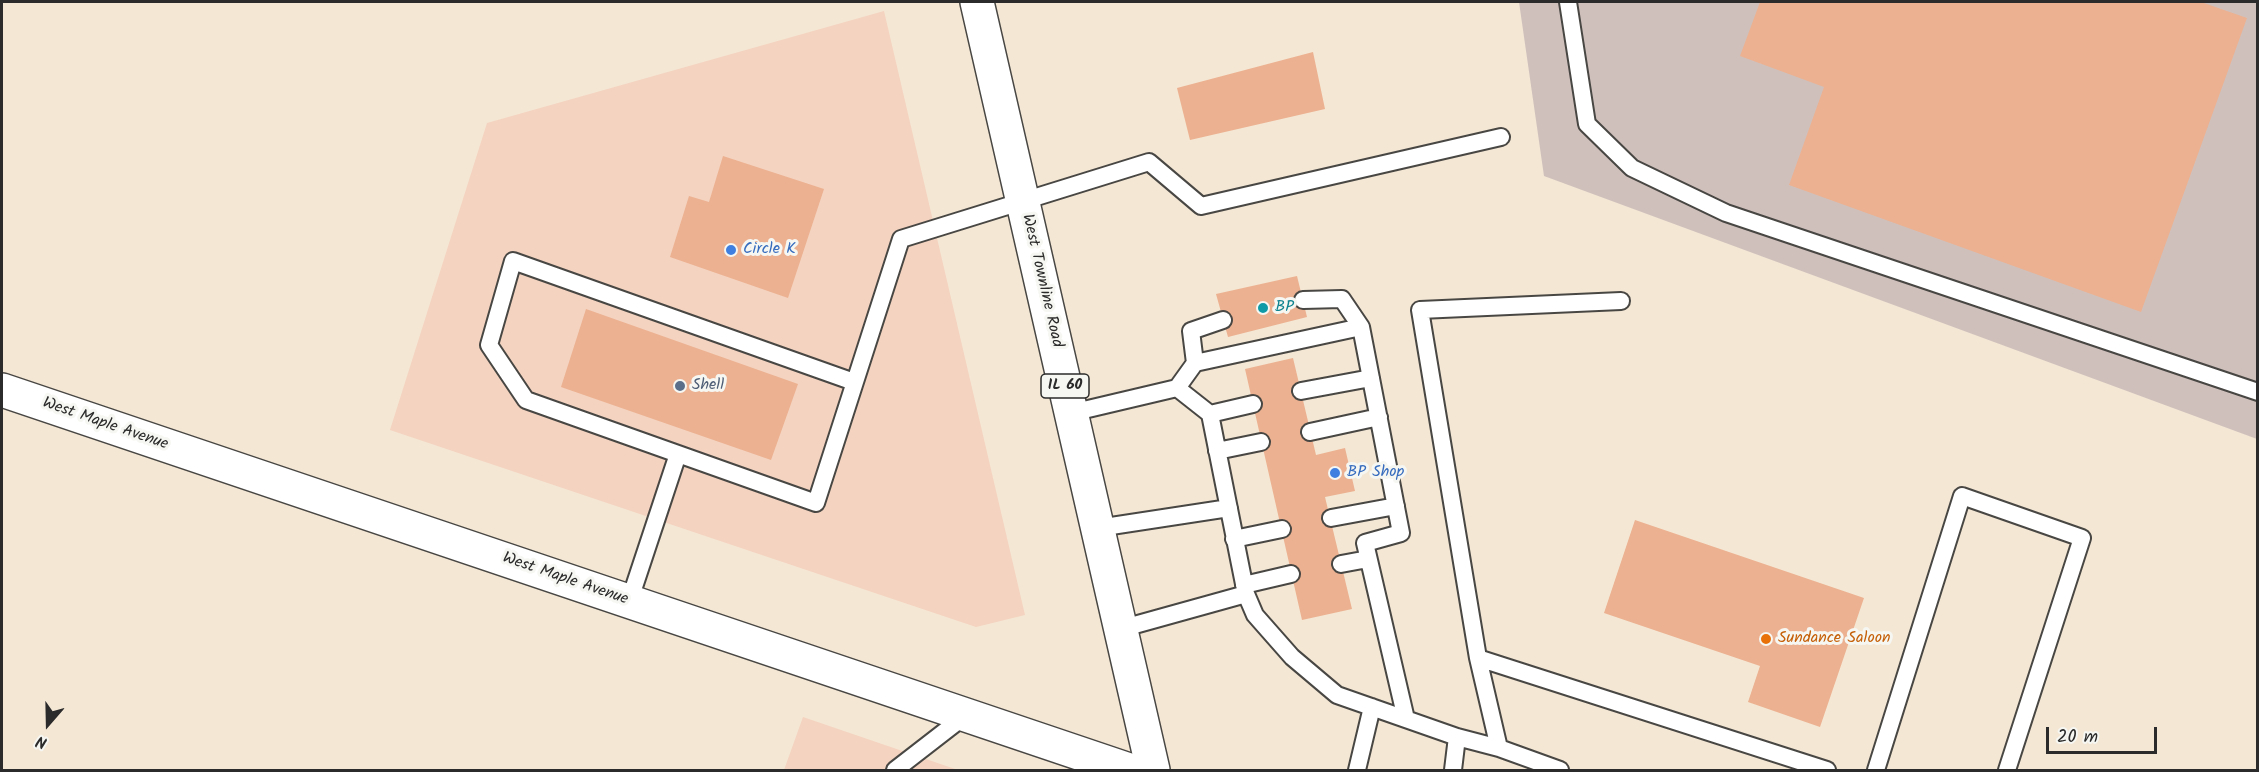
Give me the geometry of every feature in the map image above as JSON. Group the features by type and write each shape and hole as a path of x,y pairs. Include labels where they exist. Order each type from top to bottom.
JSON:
{"main road":[{"name":"West Townline Road","path":"977,2 1153,771"},
{"name":"West Maple Avenue","path":"2,390 1129,771"}],"lane":[{"path":"1568,2 1587,124 1632,168 1726,213 2258,392"},
{"path":"854,382 513,261 489,345 526,400 816,503 901,239 1149,162 1201,206 1501,137"},
{"path":"1303,300 1342,299 1360,327 1401,533 1365,543 1406,719"},
{"path":"1499,748 1478,658 1420,310 1621,301"},
{"path":"1071,413 1178,388 1195,363 1191,331 1223,320"},
{"path":"1195,363 1360,327"},
{"path":"1301,392 1371,378"},
{"path":"1178,388 1210,414 1245,590 1255,615 1292,657 1337,695 1457,737 1499,748 1560,771"},
{"path":"1210,414 1253,404"},
{"path":"1310,432 1378,417"},
{"path":"1218,451 1261,442"},
{"path":"629,602 678,454"},
{"path":"1876,771 1962,496 2082,538 2007,771"},
{"path":"1330,518 1396,506"},
{"path":"1098,528 1229,508"},
{"path":"1234,539 1281,529"},
{"path":"1341,564 1368,559"},
{"path":"1120,629 1291,574"},
{"path":"1478,658 1827,771"},
{"path":"1357,771 1372,708"},
{"path":"895,771 966,715"},
{"path":"1453,771 1457,737"}],"shaded area":[{"path":"1519,2 2257,2 2257,439 1544,176"},
{"path":"884,11 1025,615 976,627 390,430 487,123"},
{"path":"803,717 958,770 784,770"}],"building":[{"path":"1760,2 2201,2 2247,18 2141,312 1789,185 1824,87 1740,56"},
{"path":"1313,52 1325,109 1190,140 1177,88"},
{"path":"723,156 824,189 788,298 670,257 689,196 709,202"},
{"name":"BP","path":"1297,276 1307,317 1228,337 1216,294"},
{"name":"Shell","path":"586,309 798,384 771,460 561,387"},
{"name":"BP","path":"1293,358 1316,455 1345,448 1355,491 1325,497 1352,609 1302,620 1245,369"},
{"name":"Sundance Saloon","path":"1635,520 1864,598 1820,727 1748,702 1760,666 1604,613"}],"place":[{"name":"Circle K","path":"731,250"},
{"name":"BP","path":"1263,308"},
{"name":"Shell","path":"680,386"},
{"name":"BP Shop","path":"1335,473"},
{"name":"Sundance Saloon","path":"1766,639"}]}
